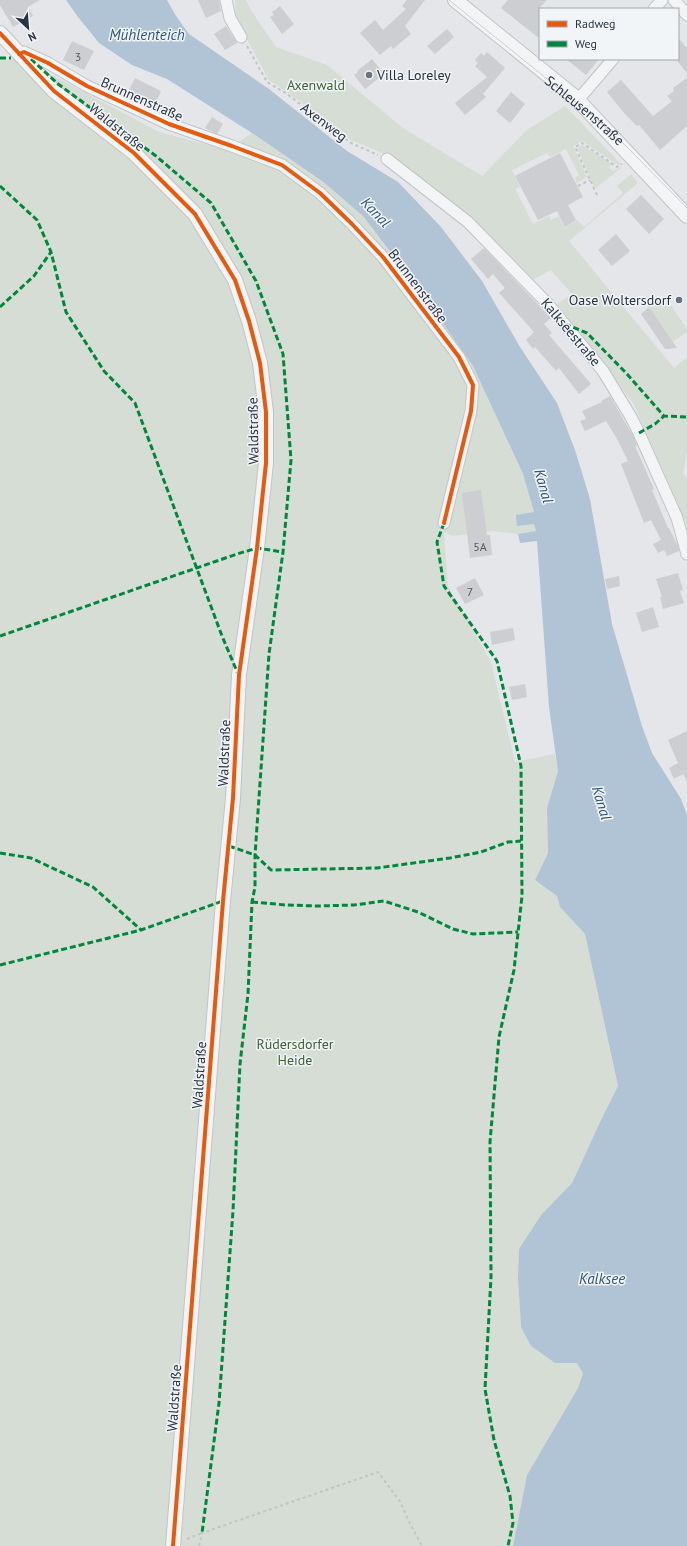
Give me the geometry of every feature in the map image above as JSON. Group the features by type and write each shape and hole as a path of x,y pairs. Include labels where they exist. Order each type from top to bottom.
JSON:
{"street":[{"path":"226,0 230,18 241,37"},
{"name":"Schleusenstraße","path":"455,0 578,100 687,216"},
{"path":"655,8 662,0"},
{"path":"674,0 687,15"},
{"name":"Waldstraße","path":"0,33 54,91 134,153 195,214 235,280 249,321 260,363 266,412 266,463 258,540 239,675 233,798 223,901 173,1545"},
{"name":"Brunnenstraße","path":"19,54 24,52 88,86 169,124 282,165 320,193 351,222 383,257 459,357 473,385 471,411 444,523"},
{"path":"578,100 612,60"},
{"name":"Kalkseestraße","path":"387,159 468,222 548,304 603,371 639,433 677,518 687,554"}],"path":[{"path":"597,195 575,147 582,143 617,167 624,165 618,158"},
{"path":"578,186 590,180"},
{"path":"173,1545 202,1533 378,1472 401,1503 422,1546"},
{"path":"199,1546 202,1533"}],"green space":[{"name":"Axenwald","path":"235,0 246,0 252,12 276,47 327,65 403,128 482,176 527,130 565,106 621,164 618,165 582,141 573,146 587,177 577,183 575,178 579,175 566,149 550,157 547,153 512,170 520,187 515,189 533,224 549,216 551,220 559,216 565,228 577,220 584,227 623,193 617,186 631,174 638,183 569,241 674,368 687,357 687,451 683,473 687,478 687,525 633,403 557,304 572,294 551,270 532,280 390,156 351,140 308,107 269,80 236,19"},
{"name":"Rüdersdorfer Heide","path":"16,56 159,132 227,150 252,133 322,181 363,216 421,292 473,366 523,474 534,512 517,526 534,524 536,531 518,534 492,531 453,536 444,532 448,586 491,662 515,762 555,754 558,771 547,808 548,853 535,880 557,896 560,907 585,934 618,1087 572,1183 541,1215 519,1249 518,1279 521,1326 531,1346 555,1363 577,1363 583,1373 578,1388 527,1475 513,1546 0,1546 0,59 12,60"},
{"path":"582,145 612,164 609,168 613,171 623,166 596,188 577,148"},
{"path":"665,297 687,329 687,332 672,342 649,307"}],"water":[{"path":"66,0 167,0 189,34 269,89 347,151 398,182 441,227 482,281 520,347 557,403 575,450 590,499 612,624 642,726 652,753 681,799 687,815 687,1546 513,1546 527,1475 578,1388 583,1373 577,1363 555,1363 531,1346 521,1327 518,1279 519,1249 541,1215 572,1183 618,1086 585,934 560,907 557,896 535,880 548,853 547,808 558,771 549,707 537,541 520,543 518,534 536,531 534,524 517,526 516,515 534,512 523,474 473,366 421,292 363,216 322,181 252,133 167,79 132,65 99,43"}],"building":[{"path":"0,0 40,0 28,7 33,16 13,27 0,5"},
{"path":"198,0 219,0 221,11 206,18"},
{"path":"407,0 425,0 405,26 411,34 393,49 391,46 380,55 360,33 375,20 383,30 406,9 402,6"},
{"path":"508,0 547,0 539,8 539,38 501,8"},
{"path":"280,6 294,24 282,34 270,17 274,15 272,12"},
{"path":"226,26 237,43 225,50 214,34"},
{"path":"447,29 454,37 435,54 427,46"},
{"path":"679,39 687,48 687,73 678,62"},
{"path":"72,41 94,51 84,70 63,60"},
{"path":"487,52 505,68 483,94 486,97 465,115 455,103 487,77 475,66 478,63 475,60 481,53 484,56"},
{"name":"Villa Loreley","path":"372,59 384,74 365,89 354,75"},
{"path":"567,60 598,60 586,75"},
{"path":"135,78 161,91 153,109 126,96"},
{"path":"687,78 687,126 660,150 639,125 637,126 625,114 607,92 621,80 653,116 672,101 667,96 674,91 673,88"},
{"path":"511,92 525,104 510,123 496,111"},
{"path":"212,117 223,124 217,134 205,128"},
{"path":"560,153 583,197 568,205 576,220 565,227 557,211 538,220 515,176"},
{"path":"641,195 664,219 649,234 626,209"},
{"path":"616,234 630,251 612,266 598,250"},
{"path":"484,248 551,318 544,324 552,333 549,335 591,384 579,394 559,368 556,371 535,347 533,349 526,340 534,332 499,293 505,288 493,274 488,279 471,259"},
{"path":"649,307 677,348 665,349 641,314"},
{"path":"610,396 633,436 637,445 635,446 654,489 652,490 668,528 678,546 679,551 667,556 664,550 658,553 653,544 661,540 651,520 644,523 621,464 628,461 606,421 585,431 580,421 586,419 582,411 602,402 601,401"},
{"path":"481,490 487,535 490,535 492,555 470,558 462,493"},
{"path":"678,573 683,590 680,591 684,603 663,609 660,597 662,597 656,579"},
{"path":"619,576 620,586 607,589 605,579"},
{"path":"475,578 484,595 465,604 456,588"},
{"path":"653,607 659,627 642,632 636,613"},
{"path":"513,628 515,640 492,645 490,632"},
{"path":"525,684 527,697 512,700 509,687"},
{"path":"687,731 687,782 683,774 674,779 669,768 678,763 668,740"}],"tram line":[{"path":"449,0 592,115 628,148 687,208"}],"marked path":[{"path":"0,58 11,58"},
{"path":"31,59 58,84 156,156 211,203 256,281 283,354 291,460 283,552 269,654 255,855 255,887 252,902 248,994 240,1064 233,1211 219,1403 202,1533"},
{"path":"0,186 37,220 51,252 66,312 104,371 135,403 222,636 238,674"},
{"path":"0,307 34,276 51,252"},
{"path":"565,324 587,333 627,374 664,416 687,417"},
{"path":"639,433 655,424 664,416"},
{"path":"444,523 437,542 444,586 497,661 521,766 522,896 514,970 499,1037 490,1142 491,1277 485,1389 494,1440 510,1496 513,1523 508,1546"},
{"path":"0,636 257,548 283,552"},
{"path":"229,846 255,855 271,870 377,868 450,858 481,852 508,842 521,841"},
{"path":"0,853 31,858 93,887 141,930"},
{"path":"0,965 141,930 223,901"},
{"path":"252,902 317,906 354,905 384,901 418,912 453,929 473,934 518,932"}],"cycle path":[{"path":"0,33 54,91 134,153 195,214 235,280 249,321 260,363 266,412 266,463 257,548 239,675 233,798 223,901 173,1546"},
{"path":"19,54 24,52 48,63 87,86 169,124 282,165 320,193 383,257 459,357 473,385 471,411 444,523"}],"place":[{"name":"Villa Loreley","path":"369,75"},
{"name":"Oase Woltersdorf","path":"679,300"}],"water label":[{"name":"Mühlenteich","path":"147,34"},
{"name":"Kanal","path":"376,212"},
{"name":"Kanal","path":"544,486"},
{"name":"Kanal","path":"602,803"},
{"name":"Kalksee","path":"602,1278"}]}
